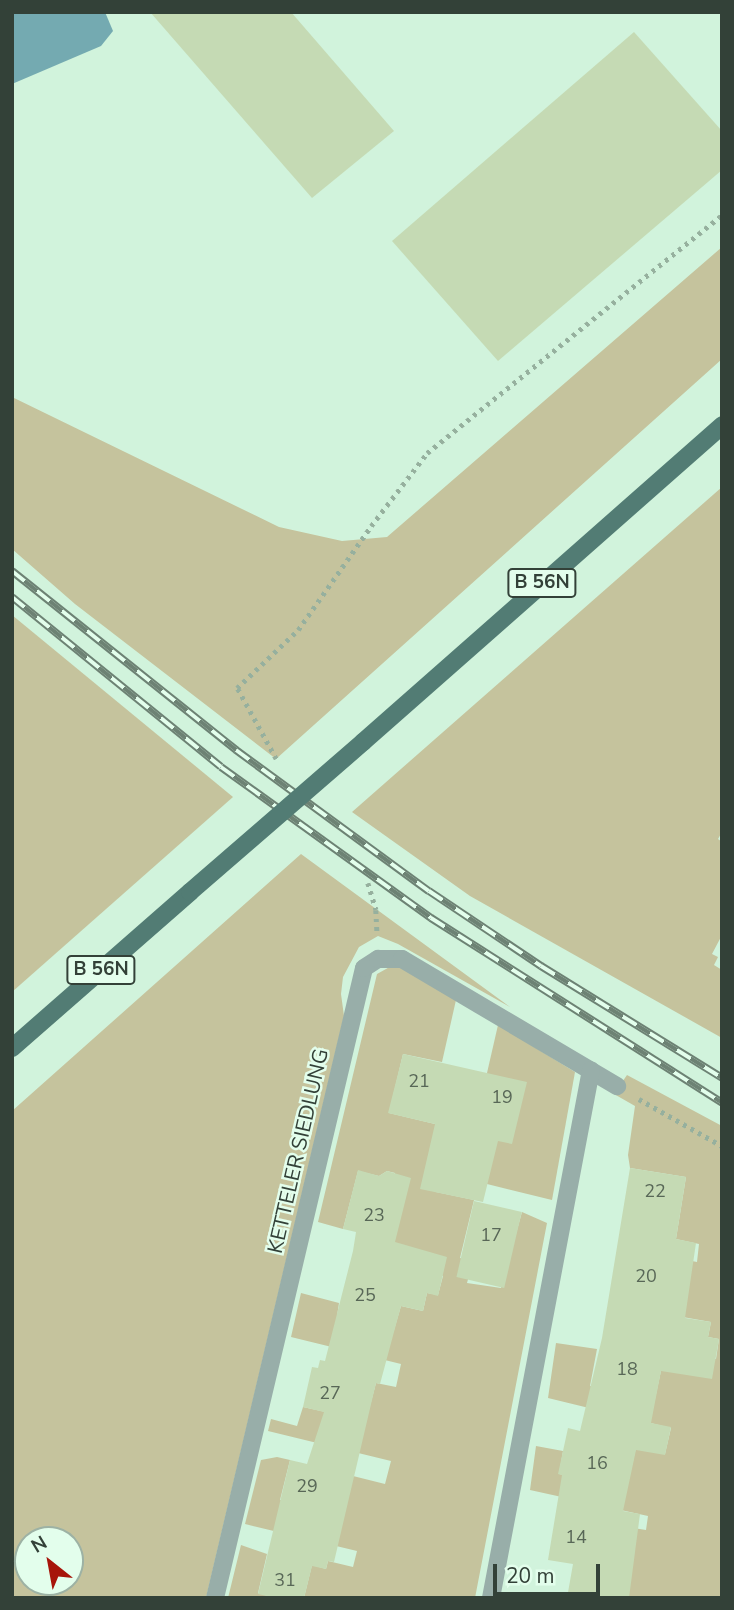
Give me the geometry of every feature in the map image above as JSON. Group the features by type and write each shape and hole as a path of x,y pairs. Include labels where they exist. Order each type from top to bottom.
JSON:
{"main road":[{"name":"B 56N","path":"12,1048 722,425"}],"street":[{"name":"KETTELER SIEDLUNG","path":"215,1598 364,968 379,959 402,959 617,1086"},
{"path":"491,1598 591,1070"}],"path":[{"path":"276,759 237,688 298,629 427,453 722,215"},
{"path":"368,883 376,910 378,936"},
{"path":"617,1086 722,1146"}],"shaded area":[{"path":"722,247 722,359 276,759 75,604 12,549 12,397 279,527 342,541 387,537"},
{"path":"722,487 722,832 718,839 722,842 722,935 712,954 718,957 714,965 722,970 722,1038 470,896 352,812"},
{"path":"12,615 233,797 12,992"},
{"path":"301,854 510,1007 398,944 378,936 359,947 343,977 341,994 344,1016 206,1598 12,1598 12,1111"},
{"path":"395,964 456,1000 442,1062 403,1054 389,1113 435,1124 436,1192 474,1200 460,1258 473,1261 467,1283 501,1288 522,1212 547,1223 475,1598 304,1598 312,1565 326,1569 328,1561 353,1567 357,1551 245,1524 261,1460 277,1457 290,1460 280,1500 344,1516 353,1476 385,1484 391,1461 268,1431 271,1419 297,1426 303,1407 366,1421 376,1383 396,1387 401,1364 291,1337 301,1293 339,1303 337,1316 394,1330 401,1306 423,1311 427,1293 438,1295 443,1276 394,1242 395,1173 387,1171 379,1176 358,1171 343,1229 318,1222 377,974"},
{"path":"498,1025 575,1072 552,1200 487,1184 487,1073"},
{"path":"627,1075 722,1126 722,1598 626,1598 627,1527 646,1530 648,1516 530,1490 536,1446 563,1451 559,1474 627,1488 637,1443 665,1454 671,1428 548,1398 556,1343 597,1349 590,1386 655,1399 665,1352 716,1359 719,1339 708,1337 711,1322 660,1313 671,1257 697,1262 699,1244 676,1239 686,1177 630,1168 628,1155 635,1106 614,1094"},
{"path":"241,1545 267,1554 258,1593 275,1598 228,1598"}],"water":[{"path":"12,12 105,12 113,31 101,46 12,84"}],"building":[{"path":"150,12 291,12 394,131 312,198"},
{"path":"634,32 722,131 722,170 498,361 392,241"},
{"path":"403,1054 527,1082 512,1144 498,1141 483,1202 420,1189 435,1124 388,1113"},
{"path":"630,1168 686,1177 676,1239 696,1243 685,1318 711,1322 708,1337 719,1339 712,1379 661,1371 651,1423 671,1427 665,1455 636,1450 623,1511 640,1514 629,1598 567,1598 573,1564 548,1560 562,1475 558,1474 568,1428 580,1431 602,1338"},
{"path":"358,1170 379,1176 387,1171 411,1178 395,1242 447,1257 438,1296 427,1293 423,1311 401,1306 380,1384 376,1383 334,1562 328,1561 326,1569 312,1566 304,1598 275,1598 258,1594 290,1460 307,1464 324,1412 303,1407 312,1367 318,1368 320,1360 325,1361 353,1251 356,1232 343,1229"},
{"path":"474,1201 522,1212 504,1288 456,1277"}],"railway":[{"path":"12,571 236,750 429,891 541,966 722,1078"},
{"path":"12,597 221,767 431,918 722,1103"}]}
